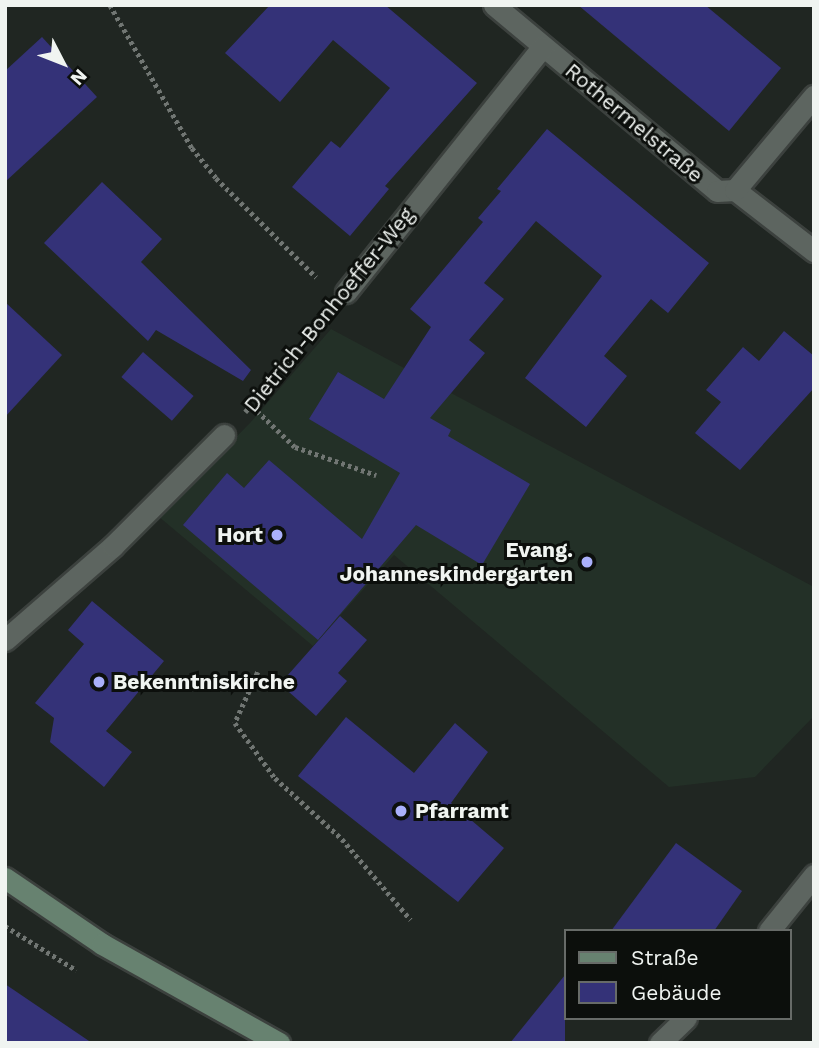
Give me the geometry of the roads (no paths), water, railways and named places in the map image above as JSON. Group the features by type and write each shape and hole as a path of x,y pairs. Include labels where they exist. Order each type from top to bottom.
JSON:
{"street":[{"name":"Rothermelstraße","path":"494,5 717,191 735,190 814,251"},
{"name":"Dietrich-Bonhoeffer-Weg","path":"342,296 542,47"},
{"path":"735,190 814,96"},
{"path":"5,640 113,547 224,435"},
{"path":"771,929 814,875"},
{"path":"5,878 113,951 279,1043"},
{"path":"660,1043 684,1020"}],"place":[{"name":"Hort","path":"277,535"},
{"name":"Evang. Johanneskindergarten","path":"587,562"},
{"name":"Bekenntniskirche","path":"99,682"},
{"name":"Pfarramt","path":"401,811"}]}
